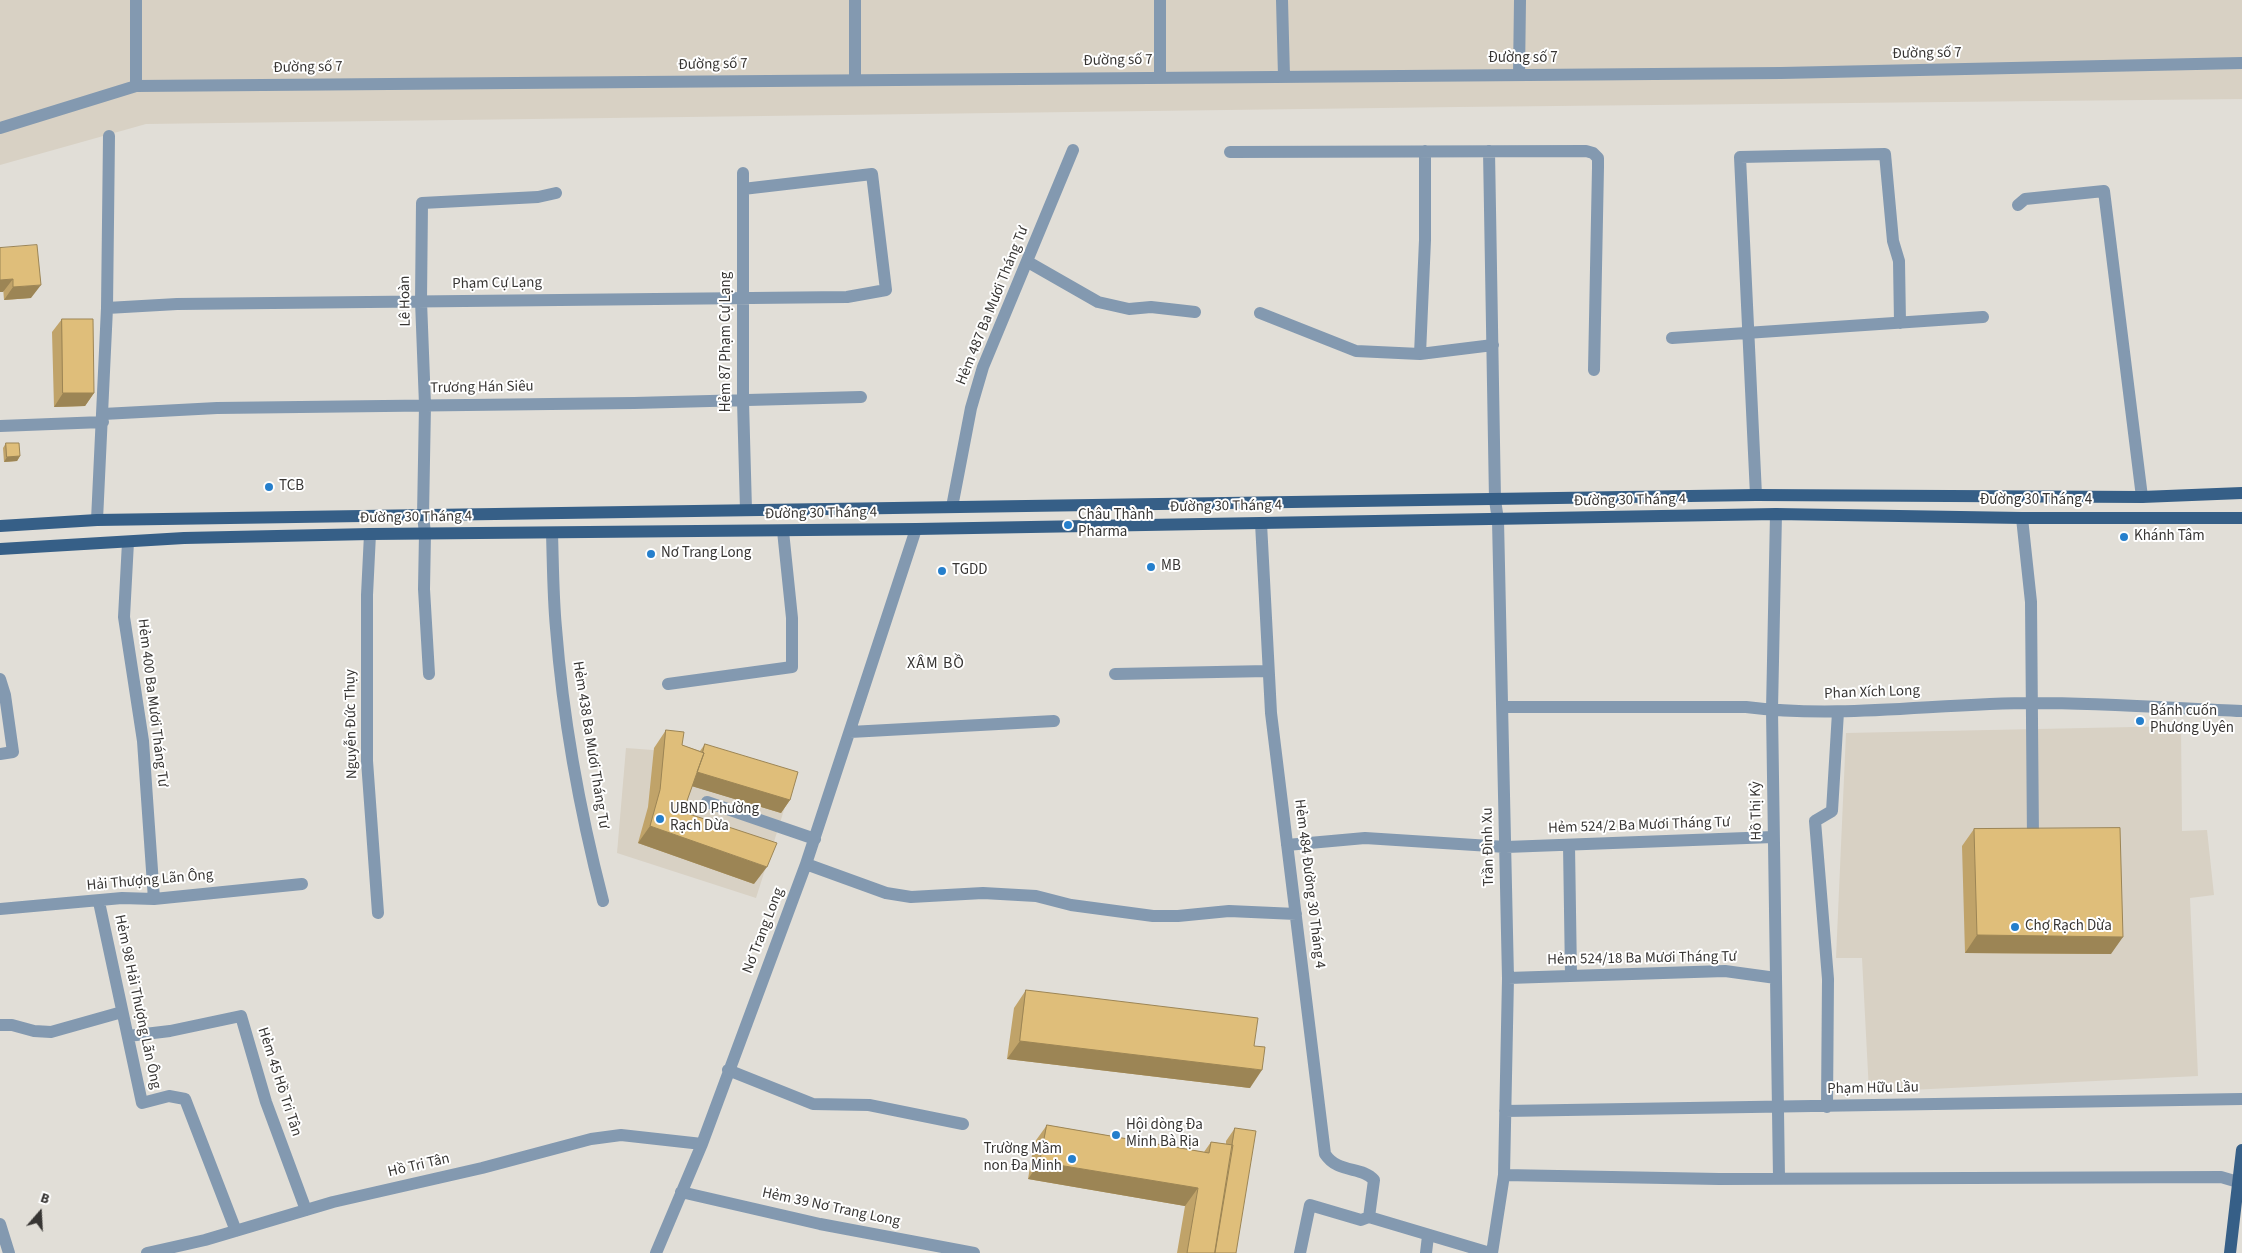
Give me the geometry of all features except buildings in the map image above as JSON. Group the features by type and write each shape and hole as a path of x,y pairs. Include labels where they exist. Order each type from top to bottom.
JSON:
{"main road":[{"name":"Đường 30 Tháng 4","path":"0,526 97,520 1756,495 2142,497 2242,493"},
{"path":"952,507 954,528"},
{"path":"914,508 916,529"},
{"name":"Đường 30 Tháng 4","path":"0,549 184,538 370,534 916,529 1776,514 2022,518 2242,518"},
{"path":"2230,1253 2242,1150"}],"street":[{"path":"136,0 136,86"},
{"path":"855,0 855,80"},
{"path":"1160,0 1160,77"},
{"path":"1282,0 1284,76"},
{"path":"1519,75 1520,0"},
{"name":"Đường số 7","path":"0,128 136,86 1781,73 2242,63"},
{"path":"97,520 107,308 109,136"},
{"name":"Hẻm 487 Ba Mươi Tháng Tư","path":"952,507 971,408 983,368 1073,150"},
{"path":"1420,354 1425,240 1425,151"},
{"name":"Trần Đình Xu","path":"1489,151 1495,500 1498,520 1508,978 1504,1175 1491,1253"},
{"path":"1230,152 1586,151 1593,153 1598,158 1594,370"},
{"path":"1756,495 1740,157 1885,154 1893,241 1899,261 1900,322"},
{"name":"Hẻm 87 Phạm Cự Lạng","path":"743,173 743,401 746,510"},
{"name":"Phạm Cự Lạng","path":"107,308 177,304 847,297 886,290 872,174 743,189"},
{"path":"2018,205 2025,199 2104,191 2142,497"},
{"name":"Lê Hoàn","path":"429,674 424,589 425,405 421,301 422,203 538,197 556,193"},
{"path":"1028,262 1098,302 1129,308 1152,307 1195,312"},
{"path":"1260,314 1356,351 1420,354 1493,345"},
{"path":"1672,338 1983,317"},
{"name":"Trương Hán Siêu","path":"0,426 216,408 743,401 861,397"},
{"name":"Hồ Thị Kỷ","path":"1776,514 1772,710 1778,1178"},
{"path":"2022,518 2031,602 2033,840"},
{"name":"Hẻm 484 Đường 30 Tháng 4","path":"1261,523 1271,712 1325,1154 1330,1161 1346,1170 1370,1176 1374,1180 1369,1217"},
{"name":"Nơ Trang Long","path":"656,1253 702,1144 806,864 916,529"},
{"path":"668,684 792,667 792,618 783,530"},
{"name":"Hẻm 438 Ba Mươi Tháng Tư","path":"552,532 556,628 568,731 594,868 603,901"},
{"name":"Nguyễn Đức Thụy","path":"370,534 367,595 367,761 378,913"},
{"name":"Hẻm 400 Ba Mươi Tháng Tư","path":"128,542 124,617 143,741 154,898"},
{"path":"1114,674 1268,671"},
{"path":"0,679 5,695 14,752 0,754"},
{"name":"Phan Xích Long","path":"1503,707 1746,707 1772,710 1838,712 2033,703 2242,711"},
{"path":"1827,1107 1828,978 1815,821 1832,811 1838,712"},
{"path":"850,732 1054,721"},
{"path":"707,802 815,838"},
{"name":"Hẻm 524/2 Ba Mươi Tháng Tư","path":"1287,845 1365,838 1506,847 1773,837"},
{"path":"1569,845 1571,976"},
{"path":"806,864 886,893 911,897 983,894 1036,896 1071,906 1154,916 1229,912 1296,914"},
{"name":"Hải Thượng Lãn Ông","path":"0,909 99,902 122,898 154,898 302,884"},
{"name":"Hẻm 98 Hải Thượng Lãn Ông","path":"99,902 142,1103 169,1096 185,1098 236,1231"},
{"name":"Hẻm 524/18 Ba Mươi Tháng Tư","path":"1508,978 1725,971 1776,978"},
{"path":"0,1025 12,1025 50,1032 122,1012"},
{"name":"Hẻm 45 Hồ Tri Tân","path":"128,1036 170,1031 240,1016 266,1102 306,1210"},
{"path":"728,1070 813,1104 870,1106 962,1124"},
{"name":"Phạm Hữu Lầu","path":"1505,1111 2242,1099"},
{"name":"Hồ Tri Tân","path":"147,1253 236,1231 306,1210 482,1168 592,1139 622,1136 702,1144"},
{"path":"1504,1175 1719,1179 2221,1177 2238,1182"},
{"name":"Hẻm 39 Nơ Trang Long","path":"681,1192 940,1250 974,1253"},
{"path":"1300,1253 1310,1205 1361,1220 1369,1217 1428,1236 1491,1253"},
{"path":"0,1224 9,1253"},
{"path":"1426,1253 1428,1236"}],"shaded area":[{"path":"0,0 2242,0 2242,99 146,124 0,165"},
{"name":"Chợ Rạch Dừa","path":"2181,726 2182,831 2207,830 2214,895 2190,898 2198,1076 1869,1092 1862,958 1836,958 1846,733"},
{"path":"626,748 733,756 793,782 756,898 617,853"}],"place":[{"name":"TCB","path":"269,487"},
{"name":"Châu Thành Pharma","path":"1068,525"},
{"name":"Khánh Tâm","path":"2124,537"},
{"name":"Nơ Trang Long","path":"651,554"},
{"name":"MB","path":"1151,567"},
{"name":"TGDD","path":"942,571"},
{"name":"Bánh cuốn Phương Uyên","path":"2140,721"},
{"name":"UBND Phường Rạch Dừa","path":"660,819"},
{"name":"Chợ Rạch Dừa","path":"2015,927"},
{"name":"Hội dòng Đa Minh Bà Rịa","path":"1116,1135"},
{"name":"Trường Mầm non Đa Minh","path":"1072,1159"}],"district":[{"name":"XÂM BỒ","path":"936,664"}]}
